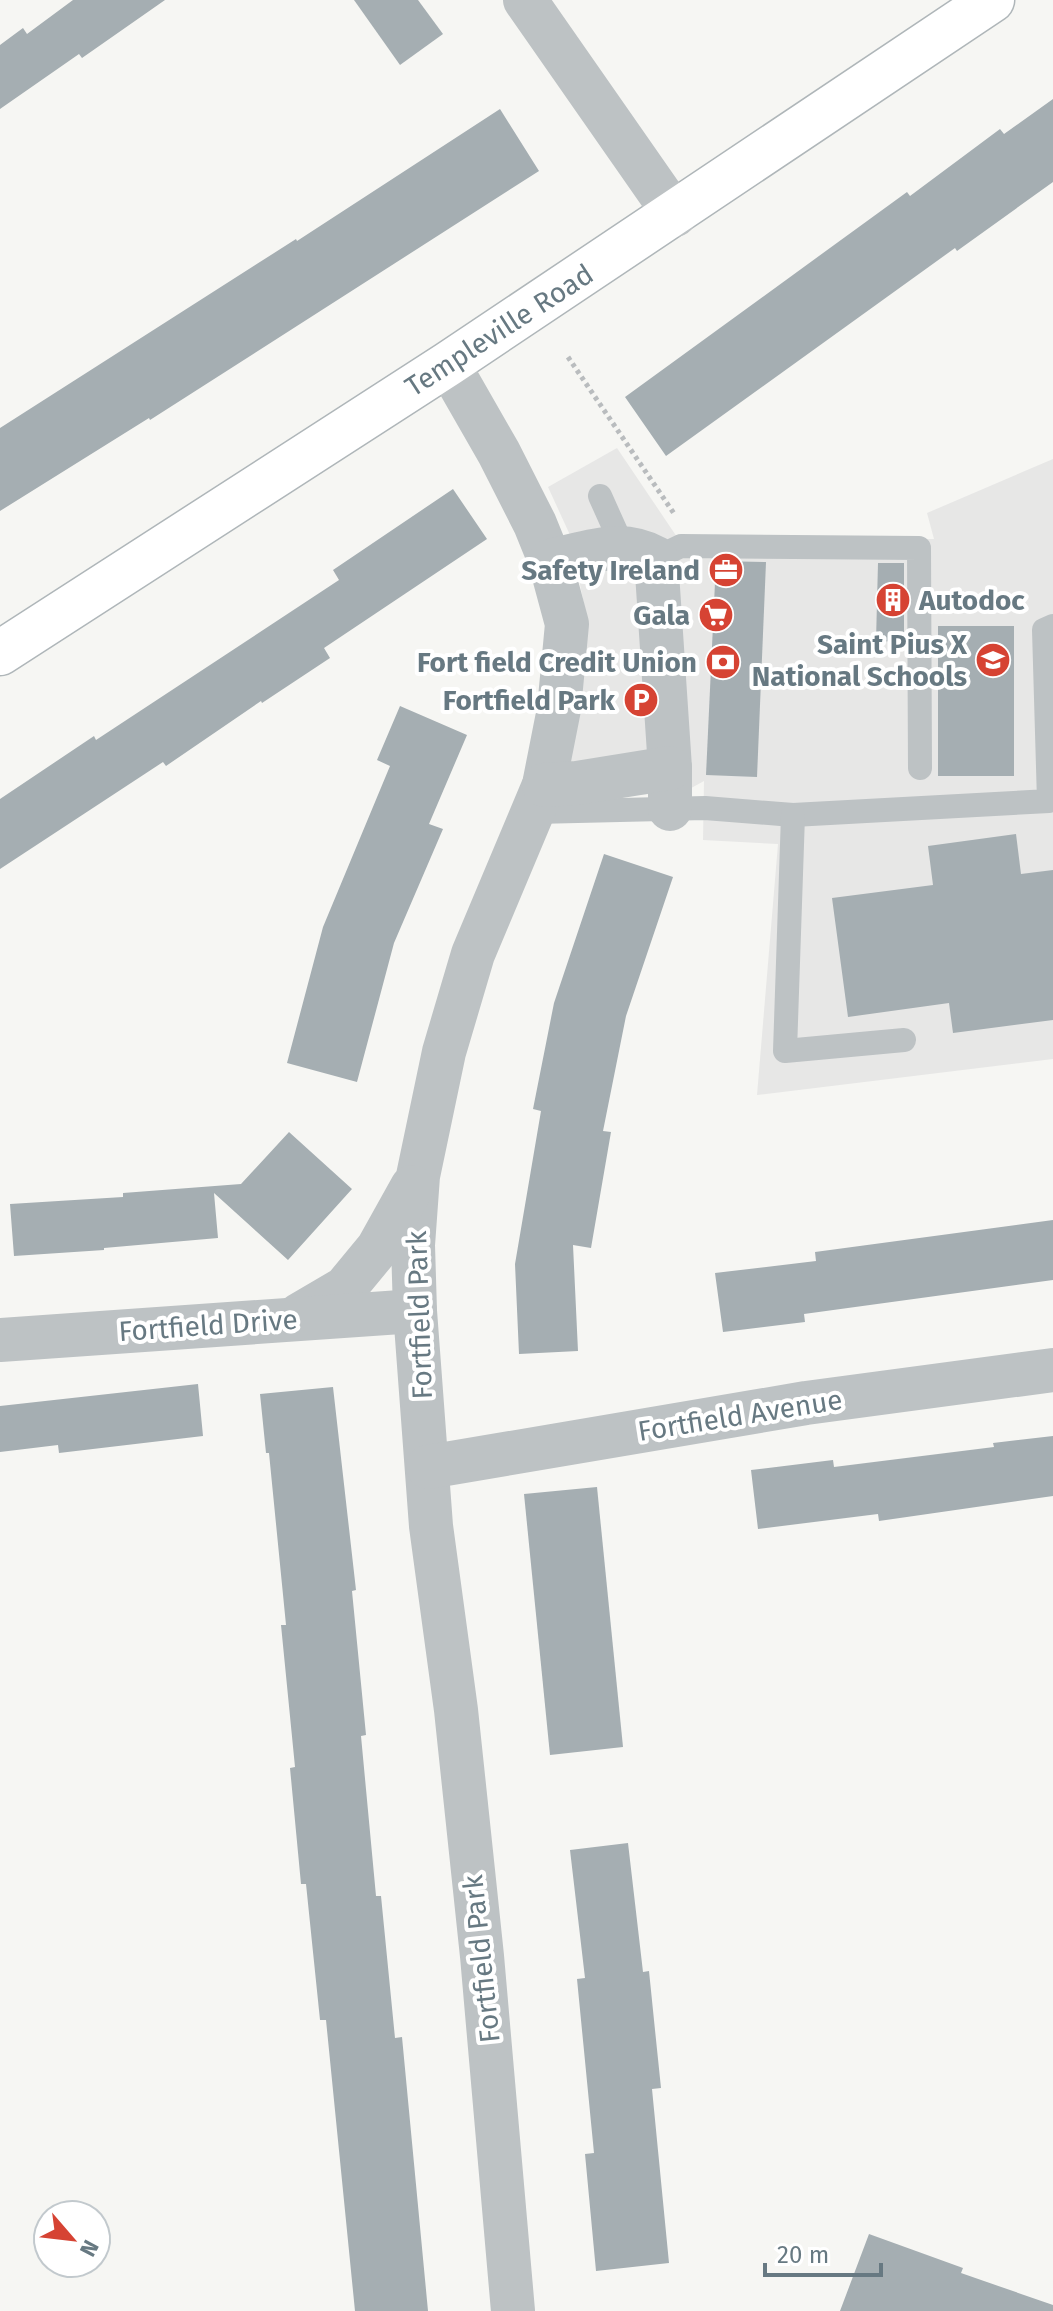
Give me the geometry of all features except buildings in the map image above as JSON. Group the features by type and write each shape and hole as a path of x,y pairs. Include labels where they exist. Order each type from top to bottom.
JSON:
{"main road":[{"name":"Templeville Road","path":"0,653 675,215 992,0"}],"street":[{"path":"525,0 675,215"},
{"name":"Fortfield Park","path":"448,364 499,453 550,561 567,624 559,709 540,799 473,954 444,1052 418,1176 413,1245 431,1526 456,1710 482,1956 513,2311"},
{"path":"540,799 577,783 670,788 658,550 550,561"},
{"path":"294,1318 345,1288 378,1248 418,1176"},
{"name":"Fortfield Drive","path":"0,1340 415,1311"},
{"name":"Fortfield Avenue","path":"428,1467 806,1403 1053,1370"}],"lane":[{"path":"600,496 658,550 919,548 920,768"},
{"path":"670,788 705,808 793,815 1049,801 1044,630 1053,626"},
{"path":"793,815 785,1051 904,1040"}],"path":[{"path":"568,357 658,550"}],"shaded area":[{"path":"617,448 679,540 934,539 927,513 1053,459 1053,1059 757,1095 778,844 703,840 704,781 684,792 566,799 587,619 570,535 548,487"}],"place":[{"name":"Safety Ireland","path":"726,570"},
{"name":"Autodoc","path":"893,600"},
{"name":"Gala","path":"716,615"},
{"name":"Saint Pius X National Schools","path":"993,660"},
{"name":"Fort field Credit Union","path":"723,662"},
{"name":"Fortfield Park","path":"641,700"}]}
